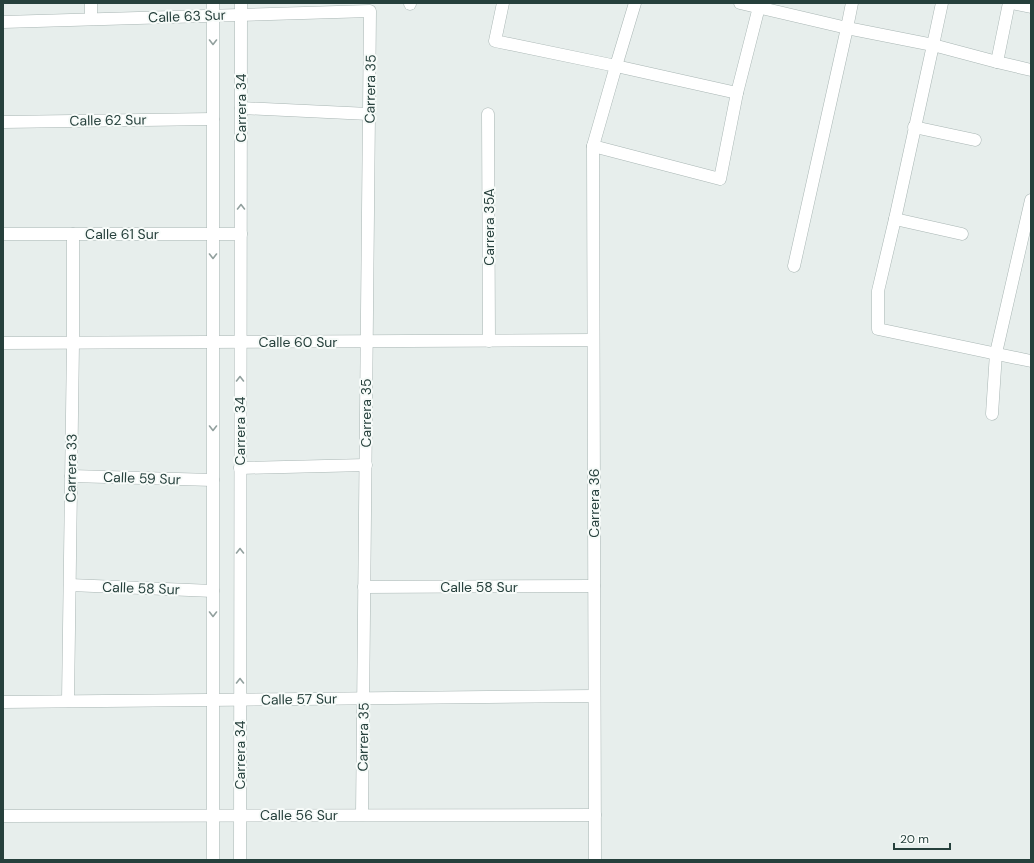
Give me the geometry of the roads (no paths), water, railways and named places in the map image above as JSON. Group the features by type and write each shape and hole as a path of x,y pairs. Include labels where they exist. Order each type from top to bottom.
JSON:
{"street":[{"path":"91,3 91,19"},
{"name":"Carrera 34","path":"213,860 214,3"},
{"path":"503,3 495,41 737,93"},
{"name":"Carrera 36","path":"595,860 593,146 635,3"},
{"path":"740,3 760,5 847,28 933,45 1031,70"},
{"path":"794,266 852,3"},
{"path":"942,3 878,291 878,329 1031,361"},
{"path":"997,62 1009,3"},
{"path":"1012,3 1031,7"},
{"path":"593,146 720,179 737,93 760,5"},
{"name":"Calle 63 Sur","path":"3,22 214,16 241,9 370,11"},
{"name":"Carrera 34","path":"240,860 241,9"},
{"name":"Carrera 35","path":"362,815 370,11"},
{"path":"241,108 369,114"},
{"name":"Carrera 35A","path":"488,114 489,341"},
{"name":"Calle 62 Sur","path":"3,122 213,119"},
{"path":"914,127 975,140"},
{"path":"992,414 996,353 1031,200"},
{"path":"895,219 962,234"},
{"name":"Calle 61 Sur","path":"3,234 240,234"},
{"name":"Carrera 33","path":"68,701 73,234"},
{"name":"Calle 60 Sur","path":"3,343 593,340"},
{"path":"240,468 366,465"},
{"name":"Calle 59 Sur","path":"71,476 213,480"},
{"name":"Calle 58 Sur","path":"70,586 213,591"},
{"name":"Calle 58 Sur","path":"364,587 594,586"},
{"name":"Calle 57 Sur","path":"3,702 594,696"},
{"name":"Calle 56 Sur","path":"3,816 595,815"}]}
